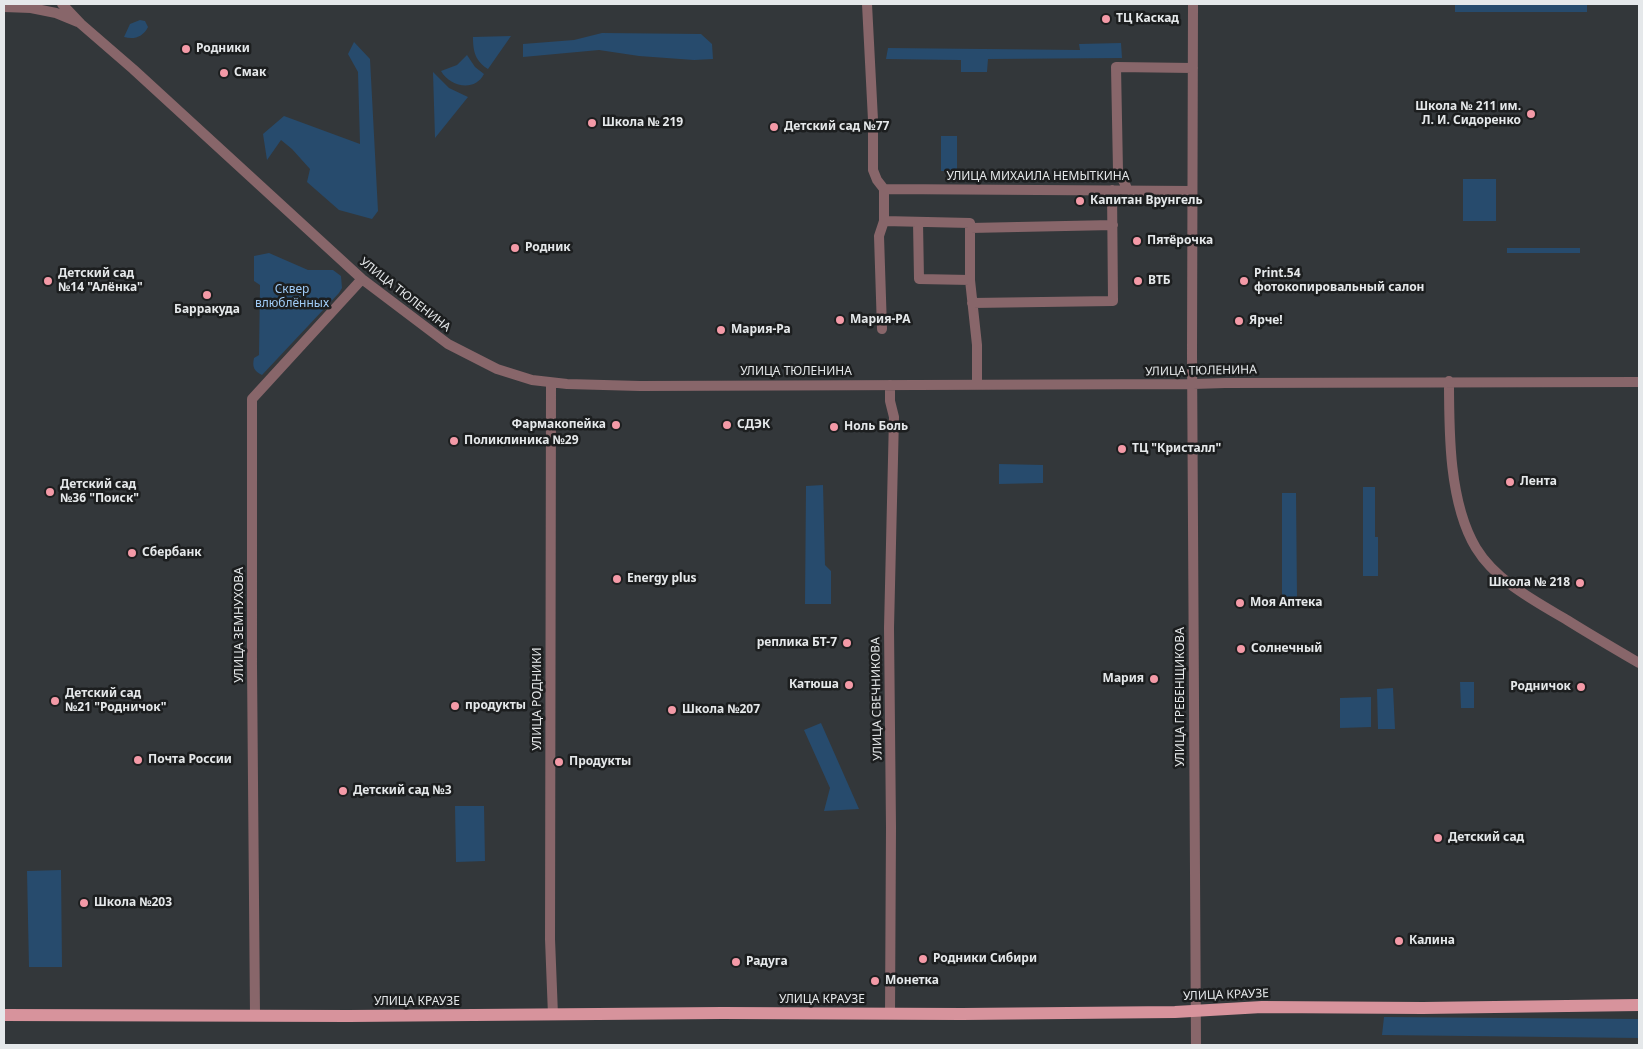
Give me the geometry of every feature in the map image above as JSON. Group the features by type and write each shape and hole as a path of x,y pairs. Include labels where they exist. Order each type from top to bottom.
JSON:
{"main road":[{"name":"УЛИЦА КРАУЗЕ","path":"4,1015 890,1014 1131,1012 1262,1007 1423,1008 1639,1004"}],"street":[{"path":"62,4 81,24"},
{"path":"867,4 872,110 872,170 884,189 884,221 879,236 882,329"},
{"name":"УЛИЦА ГРЕБЕНЩИКОВА","path":"1193,4 1192,190 1196,1045"},
{"path":"4,7 32,8 56,13 81,24"},
{"name":"УЛИЦА ТЮЛЕНИНА","path":"81,24 362,279 448,344 497,370 532,380 551,383 640,386 1449,381 1639,382"},
{"path":"1126,186 1118,171 1116,67 1193,68"},
{"name":"УЛИЦА МИХАИЛА НЕМЫТКИНА","path":"884,189 1192,190"},
{"path":"972,303 1114,301 1112,190"},
{"path":"884,221 970,223 970,280 976,344 977,384"},
{"path":"918,222 919,279 970,280"},
{"path":"970,228 1113,225"},
{"name":"УЛИЦА ЗЕМНУХОВА","path":"255,1015 252,399 362,279"},
{"path":"1449,381 1449,414 1456,496 1463,521 1476,548 1493,569 1512,586 1639,663"},
{"name":"УЛИЦА РОДНИКИ","path":"551,383 550,939 553,1015"},
{"name":"УЛИЦА СВЕЧНИКОВА","path":"890,385 890,401 894,417 889,628 890,1014"}],"green space":[{"path":"1455,4 1587,4 1587,12 1455,12"},
{"path":"140,20 145,21 148,27 144,33 135,38 124,37 130,24"},
{"path":"602,33 701,34 712,44 713,59 694,60 639,56 599,50 523,57 523,44 574,40"},
{"path":"511,36 488,69 480,63 474,51 473,37"},
{"path":"354,42 370,59 378,211 372,219 339,210 307,182 310,169 281,140 267,160 263,134 284,116 360,144 358,72 348,54"},
{"path":"1121,43 1122,58 988,59 987,72 961,72 961,60 886,59 888,48 1080,50 1079,44"},
{"path":"467,55 475,67 484,74 480,80 469,85 456,84 450,81 441,71 457,65"},
{"path":"433,72 449,88 468,97 435,138"},
{"path":"941,136 957,136 957,171 941,171"},
{"path":"1463,179 1496,179 1496,221 1463,221"},
{"path":"1507,248 1580,248 1580,253 1507,253"},
{"name":"Сквер влюблённых","path":"269,253 308,270 333,270 341,276 342,288 262,375 255,370 253,364 254,358 259,355 260,285 254,281 254,256"},
{"path":"999,464 1043,465 1043,483 999,484"},
{"path":"823,485 825,565 831,571 831,604 805,604 806,486"},
{"path":"1363,487 1375,487 1375,537 1378,537 1378,576 1363,576"},
{"path":"1282,493 1296,493 1297,599 1282,599"},
{"path":"1460,682 1474,682 1474,708 1461,708"},
{"path":"1393,688 1395,729 1378,729 1377,689"},
{"path":"1371,697 1371,727 1340,728 1340,698"},
{"path":"821,723 859,809 824,811 830,788 804,730"},
{"path":"455,806 484,806 485,861 456,862"},
{"path":"61,870 62,967 29,967 27,871"},
{"path":"1384,1017 1639,1019 1639,1038 1382,1035"}],"place":[{"name":"ТЦ Каскад","path":"1106,19"},
{"name":"Родники","path":"186,49"},
{"name":"Смак","path":"224,73"},
{"name":"Школа № 211 им. Л. И. Сидоренко","path":"1531,114"},
{"name":"Школа № 219","path":"592,123"},
{"name":"Детский сад №77","path":"774,127"},
{"name":"Капитан Врунгель","path":"1080,201"},
{"name":"Пятёрочка","path":"1137,241"},
{"name":"Родник","path":"515,248"},
{"name":"Детский сад №14 \"Алёнка\"","path":"48,281"},
{"name":"ВТБ","path":"1138,281"},
{"name":"Print.54 фотокопировальный салон","path":"1244,281"},
{"name":"Барракуда","path":"207,295"},
{"name":"Мария-РА","path":"840,320"},
{"name":"Ярче!","path":"1239,321"},
{"name":"Мария-Ра","path":"721,330"},
{"name":"Фармакопейка","path":"616,425"},
{"name":"СДЭК","path":"727,425"},
{"name":"Ноль Боль","path":"834,427"},
{"name":"Поликлиника №29","path":"454,441"},
{"name":"ТЦ \"Кристалл\"","path":"1122,449"},
{"name":"Лента","path":"1510,482"},
{"name":"Детский сад №36 \"Поиск\"","path":"50,492"},
{"name":"Сбербанк","path":"132,553"},
{"name":"Energy plus","path":"617,579"},
{"name":"Школа № 218","path":"1580,583"},
{"name":"Моя Аптека","path":"1240,603"},
{"name":"реплика БТ-7","path":"847,643"},
{"name":"Солнечный","path":"1241,649"},
{"name":"Мария","path":"1154,679"},
{"name":"Катюша","path":"849,685"},
{"name":"Родничок","path":"1581,687"},
{"name":"Детский сад №21 \"Родничок\"","path":"55,701"},
{"name":"продукты","path":"455,706"},
{"name":"Школа №207","path":"672,710"},
{"name":"Почта России","path":"138,760"},
{"name":"Продукты","path":"559,762"},
{"name":"Детский сад №3","path":"343,791"},
{"name":"Детский сад","path":"1438,838"},
{"name":"Школа №203","path":"84,903"},
{"name":"Калина","path":"1399,941"},
{"name":"Родники Сибири","path":"923,959"},
{"name":"Радуга","path":"736,962"},
{"name":"Монетка","path":"875,981"}]}
